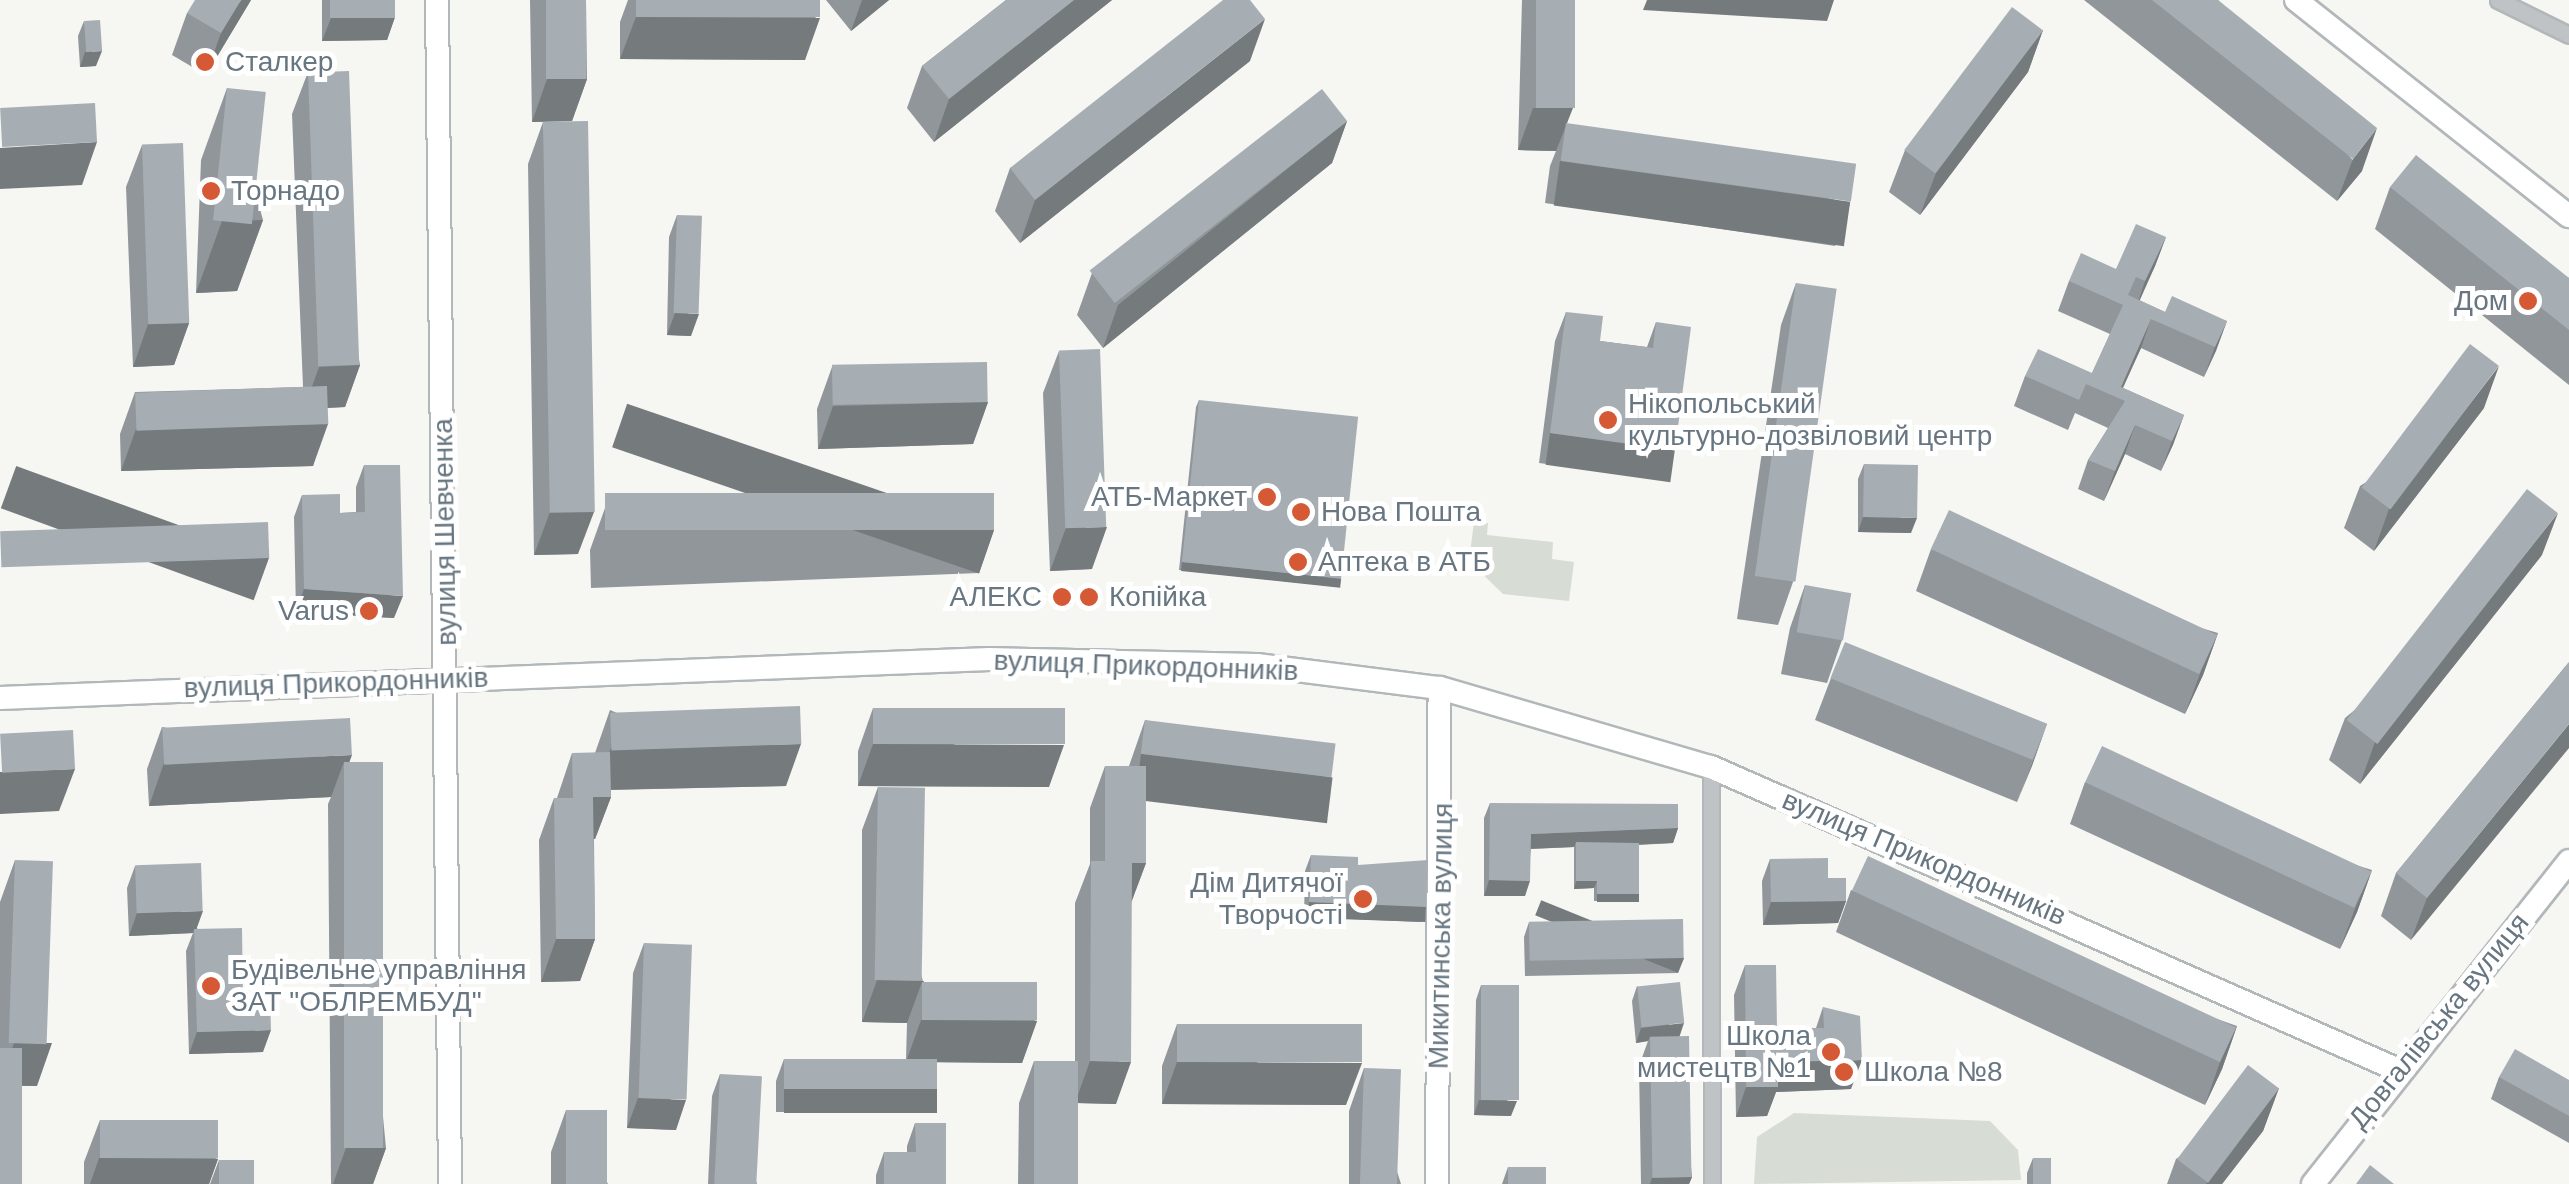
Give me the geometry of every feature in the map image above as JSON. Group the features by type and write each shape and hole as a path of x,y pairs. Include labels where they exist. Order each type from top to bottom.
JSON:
{"main road":[{"name":"вулиця Шевченка","path":"437,0 450,1184"},
{"path":"2296,0 2569,216"},
{"name":"вулиця Прикордонників","path":"0,698 990,658 1257,665 1440,688 1711,767 2396,1069"},
{"name":"Микитинська вулиця","path":"1438,1184 1440,688"},
{"name":"Довгалівська вулиця","path":"2313,1184 2396,1069 2569,861"}],"street":[{"path":"2498,0 2569,35"},
{"path":"1711,767 1712,1184"}],"shaded area":[{"path":"1474,522 1488,523 1487,535 1553,542 1552,559 1574,562 1569,601 1503,594 1469,561"},
{"path":"1794,1113 1990,1121 2018,1150 2021,1180 1754,1184 1757,1137"}],"building":[{"path":"195,0 241,0 221,33 187,13"},
{"path":"330,0 395,0 395,18 330,18"},
{"path":"546,0 586,0 586,79 546,79"},
{"path":"636,0 820,0 820,17 636,17"},
{"path":"1006,0 1074,0 949,99 922,66"},
{"path":"1223,0 1250,0 1265,19 1035,200 1010,168"},
{"path":"1536,0 1575,0 1575,108 1536,108"},
{"path":"2152,0 2218,0 2377,128 2353,159"},
{"path":"2012,7 2043,30 1935,173 1904,150"},
{"path":"100,20 102,51 86,52 84,21"},
{"path":"349,71 359,365 318,366 308,72"},
{"path":"227,88 266,92 252,224 213,220"},
{"path":"1322,89 1347,121 1115,303 1090,271"},
{"path":"95,103 97,142 2,147 0,108"},
{"path":"588,121 595,512 550,513 543,122"},
{"path":"1566,123 1856,164 1851,201 1561,161"},
{"path":"183,143 189,323 148,324 142,144"},
{"path":"2416,155 2569,278 2569,330 2390,187"},
{"path":"677,215 702,216 699,314 674,313"},
{"path":"2136,224 2166,237 2145,281 2136,277 2128,295 2165,312 2172,296 2227,321 2215,347 2151,319 2121,387 2184,415 2172,441 2135,425 2115,471 2088,460 2125,401 2086,384 2079,400 2025,376 2038,349 2092,373 2123,305 2069,281 2081,253 2116,269"},
{"path":"1796,283 1837,289 1795,582 1755,576"},
{"name":"Нікопольський культурно-дозвіловий центр","path":"1566,312 1603,316 1600,341 1653,348 1656,322 1691,327 1675,450 1550,433"},
{"path":"2470,344 2499,366 2390,509 2362,488"},
{"path":"1100,349 1106,527 1065,528 1059,350"},
{"path":"987,362 988,402 833,405 832,365"},
{"path":"327,386 328,424 136,431 135,393"},
{"name":"АТБ-Маркет","path":"1199,400 1358,417 1341,579 1182,562"},
{"path":"1864,464 1918,465 1917,518 1863,517"},
{"path":"364,465 400,465 403,596 304,589 302,495 340,494 340,513 365,512"},
{"path":"2527,489 2558,513 2377,744 2347,720"},
{"path":"605,493 994,493 994,530 605,530"},
{"path":"1949,510 2217,635 2199,674 1931,549"},
{"path":"268,522 269,558 1,567 0,531"},
{"path":"1805,585 1851,593 1843,640 1797,632"},
{"path":"1845,642 2047,724 2033,760 1830,678"},
{"path":"2569,662 2569,724 2427,898 2396,873"},
{"path":"800,706 801,744 611,751 610,713"},
{"path":"873,708 1065,708 1065,744 873,744"},
{"path":"350,718 352,755 164,765 162,728"},
{"path":"1145,720 1336,743 1331,777 1141,754"},
{"path":"73,730 75,769 2,773 0,734"},
{"path":"2102,746 2371,872 2354,908 2085,782"},
{"path":"610,752 611,797 593,797 595,939 556,939 554,798 573,798 572,753"},
{"path":"344,762 383,762 383,1148 344,1148"},
{"path":"1105,766 1146,766 1146,863 1132,863 1131,1062 1090,1061 1091,861 1105,861"},
{"path":"878,787 925,788 922,981 875,980"},
{"path":"1490,803 1678,804 1678,828 1531,834 1530,881 1489,880"},
{"path":"1576,842 1639,843 1639,894 1597,894 1597,881 1576,881"},
{"name":"Дім Дитячої Творчості","path":"1311,855 1358,857 1358,865 1428,860 1426,907 1309,902"},
{"path":"1868,856 2236,1028 2220,1062 1852,890"},
{"path":"1828,858 1828,878 1846,878 1846,901 1771,902 1770,859"},
{"path":"15,860 53,861 47,1044 9,1043"},
{"path":"201,863 203,911 137,913 135,865"},
{"path":"1683,919 1684,958 1530,961 1529,922"},
{"path":"242,928 243,998 270,998 271,1030 197,1032 194,929"},
{"path":"644,943 692,945 687,1100 639,1098"},
{"path":"1745,965 1776,965 1777,1029 1824,1028 1823,1007 1860,1016 1862,1060 1778,1062 1778,1087 1746,1087"},
{"path":"922,982 1037,982 1037,1020 922,1020"},
{"path":"1680,982 1684,1023 1642,1027 1637,986"},
{"path":"1481,985 1519,985 1519,1100 1481,1100"},
{"path":"1177,1024 1362,1024 1362,1062 1177,1062"},
{"path":"1689,1036 1691,1177 1652,1178 1650,1037"},
{"path":"0,1048 22,1048 22,1184 0,1184"},
{"path":"2515,1049 2569,1080 2569,1116 2499,1077"},
{"path":"784,1059 937,1059 937,1089 784,1089"},
{"path":"1034,1061 1078,1061 1078,1184 1034,1184"},
{"path":"2248,1065 2279,1088 2208,1183 2177,1159"},
{"path":"1364,1068 1401,1069 1397,1184 1360,1184"},
{"path":"720,1074 762,1076 756,1184 714,1184"},
{"path":"566,1110 607,1110 607,1184 566,1184"},
{"path":"100,1120 218,1120 218,1158 100,1158"},
{"path":"915,1123 946,1123 946,1184 884,1184 884,1152 916,1152"},
{"path":"2033,1158 2051,1158 2051,1184 2033,1184"},
{"path":"219,1160 254,1160 254,1184 219,1184"},
{"path":"2370,1165 2394,1184 2356,1184"},
{"path":"1508,1167 1546,1167 1546,1184 1508,1184"}],"place":[{"name":"Сталкер","path":"205,62"},
{"name":"Торнадо","path":"211,191"},
{"name":"Дом","path":"2528,301"},
{"name":"Нікопольський культурно-дозвіловий центр","path":"1608,420"},
{"name":"АТБ-Маркет","path":"1267,497"},
{"name":"Нова Пошта","path":"1301,512"},
{"name":"Аптека в АТБ","path":"1298,562"},
{"name":"АЛЕКС","path":"1062,597"},
{"name":"Копійка","path":"1089,597"},
{"name":"Varus","path":"369,611"},
{"name":"Дім Дитячої Творчості","path":"1363,899"},
{"name":"Будівельне управління ЗАТ \"ОБЛРЕМБУД\"","path":"211,986"},
{"name":"Школа мистецтв №1","path":"1831,1052"},
{"name":"Школа №8","path":"1844,1072"}]}
